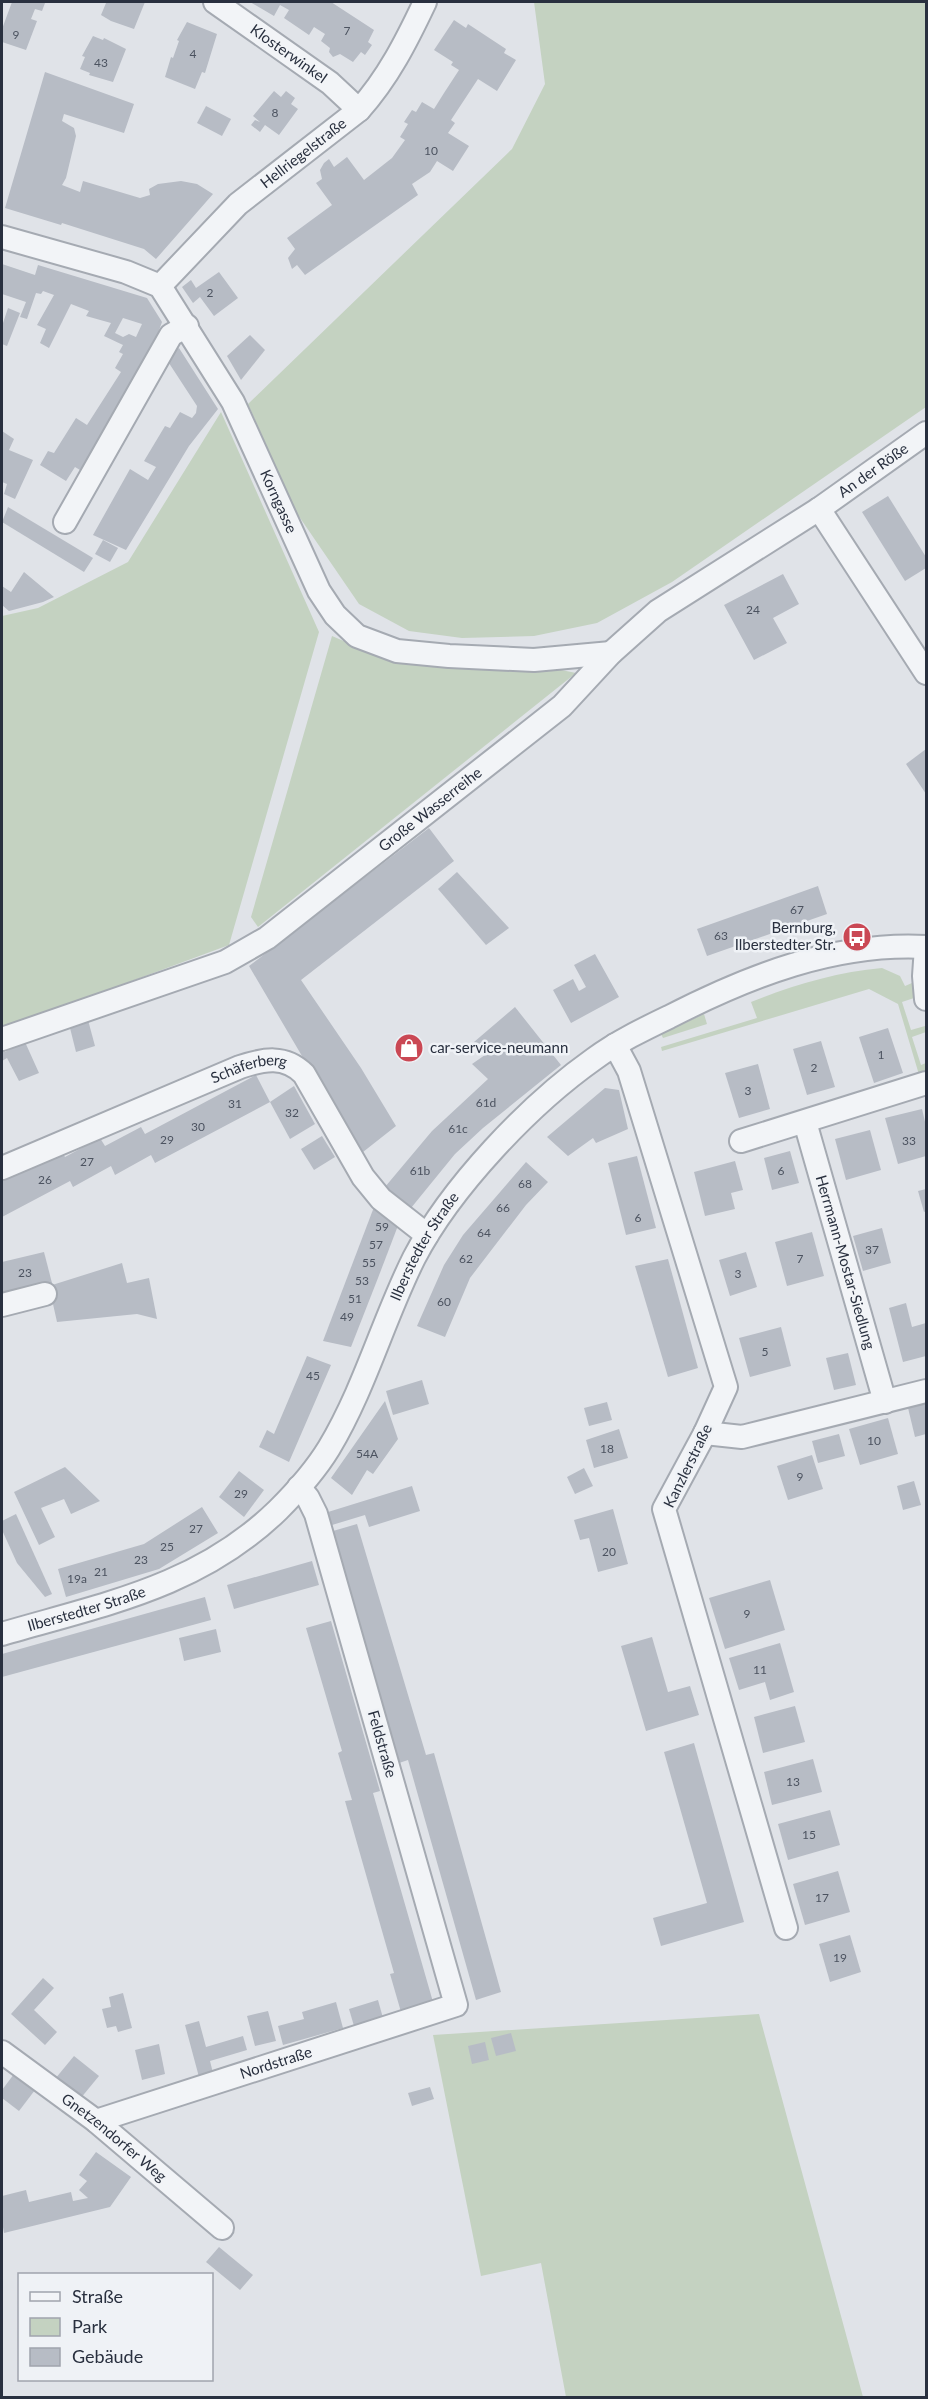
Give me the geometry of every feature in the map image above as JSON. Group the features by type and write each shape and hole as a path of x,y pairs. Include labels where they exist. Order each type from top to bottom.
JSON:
{"street":[{"name":"Klosterwinkel","path":"215,2 330,83 359,110"},
{"name":"Hellriegelstraße","path":"160,286 238,204 370,99 399,56 425,2"},
{"path":"2,237 126,272 160,286"},
{"name":"Korngasse","path":"160,286 233,402 320,591 335,615 357,636 397,651 449,656 534,660 611,653"},
{"path":"65,522 171,335 187,326"},
{"name":"An der Röße","path":"819,509 927,433"},
{"path":"819,509 927,673"},
{"name":"Große Wasserreihe","path":"2,1039 225,962 250,949 352,872 562,706 611,653 658,611 819,509"},
{"path":"926,947 924,976 927,999"},
{"name":"Ilberstedter Straße","path":"2,1634 152,1590 184,1576 218,1558 276,1512 328,1450 352,1405 404,1281 428,1235 455,1196 505,1138 552,1093 593,1059 615,1045 705,999 786,966 858,949 926,947"},
{"name":"Kanzlerstraße","path":"615,1045 629,1071 726,1387 705,1433 664,1509 786,1928"},
{"name":"Schäferberg","path":"2,1168 240,1067 273,1059 297,1067 304,1074 363,1177 381,1199 428,1235"},
{"path":"741,1141 927,1083"},
{"name":"Herrmann-Mostar-Siedlung","path":"805,1122 885,1402"},
{"path":"2,1305 45,1294"},
{"path":"705,1433 742,1437 927,1391"},
{"name":"Feldstraße","path":"299,1487 309,1498 316,1514 456,2005"},
{"name":"Nordstraße","path":"96,2121 456,2005"},
{"name":"Gnetzendorfer Weg","path":"2,2052 96,2121 222,2228"}],"green space":[{"path":"534,2 926,2 926,407 672,582 597,623 534,636 462,638 409,631 359,604 296,512 248,404 512,149 545,84"},
{"path":"221,412 319,632 229,945 2,1029 2,616 38,608 128,562"},
{"path":"332,636 374,654 522,662 576,673 258,927 251,917"},
{"path":"882,968 900,976 905,986 912,983 917,997 902,1002 911,1030 925,1026 926,1032 912,1037 921,1065 926,1063 926,1075 920,1078 898,1004 869,989 662,1051 661,1047 757,1018 751,1002 832,976"},
{"path":"704,1014 707,1024 663,1038 661,1034"},
{"path":"759,2014 863,2397 566,2397 541,2263 481,2276 433,2035"}],"building":[{"path":"12,2 45,3 42,11 35,9 31,19 37,21 26,50 2,42 2,29"},
{"path":"102,2 145,2 134,29 101,15 106,3"},
{"path":"250,2 331,2 374,30 368,42 372,45 365,55 361,52 353,62 340,54 333,57 329,52 330,48 321,41 325,34 314,27 309,35 284,18 289,10 280,5 274,16"},
{"path":"454,20 466,28 468,24 506,49 504,53 516,60 497,91 478,79 451,120 455,123 448,133 469,146 453,171 437,161 430,172 412,184 418,195 305,275 297,265 292,269 288,258 295,249 287,238 332,205 316,183 322,179 320,170 324,163 329,159 334,167 347,157 364,180 392,158 405,140 400,137 408,124 404,122 412,110 416,112 422,102 434,109 459,70 451,65 453,62 434,50"},
{"path":"187,22 217,34 205,73 202,72 195,89 165,77 179,41 177,40"},
{"path":"93,36 103,40 104,38 126,49 113,82 89,75 90,73 80,69 85,57 82,56"},
{"path":"45,72 134,104 124,133 64,114 62,121 74,128 76,136 66,178 62,185 80,192 83,181 140,198 150,195 149,189 158,184 181,181 197,184 213,194 156,259 144,249 5,208"},
{"path":"274,91 281,97 286,91 295,98 291,104 298,109 279,135 265,125 260,132 251,125 255,120 260,122 253,116"},
{"path":"206,106 231,119 222,136 197,123"},
{"path":"2,264 35,275 38,265 147,298 162,322 146,366 80,470 75,467 66,481 40,465 48,451 54,453 76,418 87,425 121,372 115,368 123,354 119,352 123,345 104,336 111,323 86,316 89,311 71,304 49,348 40,343 46,329 37,325 54,295 43,291 41,294 36,293 27,319 20,317 26,302 2,294","holes":["123,318 142,324 136,337 129,334 123,337 115,333"]},
{"path":"219,272 238,298 214,316 200,297 193,303 182,287 191,280 196,288"},
{"path":"8,308 20,313 7,346 2,344 2,326"},
{"path":"250,335 265,350 241,380 227,356"},
{"path":"179,348 218,409 189,446 126,550 93,535 130,469 148,480 156,467 144,461 165,426 170,428 180,412 192,418 196,413 197,406 165,357"},
{"path":"2,431 14,439 9,450 33,460 15,499 4,494 7,484 2,482"},
{"path":"888,496 926,557 926,568 905,581 862,512"},
{"path":"8,507 93,558 84,572 2,522"},
{"path":"103,540 118,548 110,562 95,554"},
{"path":"24,572 54,597 9,611 2,605 2,586 11,592"},
{"path":"783,574 799,604 773,618 787,643 754,660 724,605"},
{"path":"926,749 926,794 906,764"},
{"path":"429,828 454,861 301,980 361,1068 396,1126 363,1152 322,1090 249,966"},
{"path":"457,872 509,928 486,945 438,889"},
{"path":"818,886 827,914 707,956 697,929"},
{"path":"595,954 619,997 571,1023 553,990 573,979 579,991 586,987 574,965"},
{"path":"515,1007 561,1065 483,1128 455,1154 411,1208 385,1187 432,1131 488,1079 472,1064 485,1055 474,1042"},
{"path":"88,1020 95,1046 76,1052 69,1024"},
{"path":"888,1028 903,1073 874,1083 859,1037"},
{"path":"821,1041 835,1087 807,1095 793,1049"},
{"path":"25,1042 39,1073 19,1081 7,1058 2,1061 2,1045 5,1052"},
{"path":"758,1064 770,1109 739,1118 725,1073"},
{"path":"256,1075 270,1102 155,1163 151,1155 115,1175 111,1166 73,1187 70,1181 2,1217 2,1179 60,1148 65,1157 100,1138 105,1146 141,1127 145,1134"},
{"path":"294,1086 315,1124 290,1139 270,1102"},
{"path":"605,1088 619,1090 628,1129 596,1143 593,1138 568,1156 547,1137"},
{"path":"922,1109 926,1126 926,1156 898,1164 885,1118"},
{"path":"870,1130 881,1170 846,1180 835,1139"},
{"path":"322,1136 335,1157 314,1170 301,1149"},
{"path":"790,1151 799,1183 772,1190 764,1158"},
{"path":"637,1156 656,1228 626,1235 608,1163"},
{"path":"735,1161 743,1190 731,1193 735,1209 705,1216 694,1172"},
{"path":"526,1162 548,1182 526,1205 470,1278 445,1337 417,1326 444,1265 463,1235"},
{"path":"926,1189 926,1211 924,1212 918,1191"},
{"path":"374,1207 399,1223 351,1347 323,1341"},
{"path":"882,1228 891,1263 863,1271 853,1236"},
{"path":"812,1232 824,1276 787,1286 775,1242"},
{"path":"44,1252 52,1283 2,1295 2,1262"},
{"path":"746,1252 757,1287 730,1296 719,1260"},
{"path":"668,1259 698,1368 668,1377 635,1266"},
{"path":"122,1263 127,1283 149,1278 157,1319 137,1314 57,1322 49,1286"},
{"path":"906,1303 912,1327 926,1323 926,1356 903,1362 889,1308"},
{"path":"781,1327 791,1366 750,1377 739,1338"},
{"path":"848,1353 856,1385 834,1390 826,1358"},
{"path":"307,1356 331,1365 289,1462 259,1447 267,1430 274,1434"},
{"path":"422,1380 429,1404 393,1415 386,1391"},
{"path":"385,1401 398,1439 373,1474 367,1470 352,1495 331,1478"},
{"path":"607,1402 612,1420 589,1426 584,1408"},
{"path":"926,1404 926,1434 915,1437 908,1408"},
{"path":"888,1418 898,1454 860,1465 849,1429"},
{"path":"619,1429 628,1458 594,1468 586,1440"},
{"path":"839,1434 845,1456 818,1463 812,1441"},
{"path":"812,1455 823,1489 788,1500 777,1466"},
{"path":"65,1467 100,1501 71,1514 64,1499 41,1508 55,1537 39,1545 14,1492"},
{"path":"584,1468 593,1486 575,1494 567,1477"},
{"path":"239,1471 264,1490 244,1517 219,1497"},
{"path":"914,1481 921,1505 903,1510 897,1486"},
{"path":"412,1486 420,1511 369,1527 365,1515 332,1525 328,1512"},
{"path":"202,1507 218,1533 159,1569 66,1597 58,1569 144,1544"},
{"path":"613,1509 628,1564 598,1572 589,1538 580,1540 574,1520"},
{"path":"16,1514 52,1594 45,1597 17,1563 2,1530 2,1521"},
{"path":"357,1524 426,1755 434,1753 501,1992 476,2000 408,1760 399,1763 333,1531"},
{"path":"312,1561 319,1585 234,1609 227,1585"},
{"path":"770,1580 785,1630 725,1649 709,1598"},
{"path":"205,1597 211,1620 2,1677 2,1654"},
{"path":"331,1621 380,1791 373,1793 433,2002 401,2012 390,1974 394,1973 345,1801 352,1800 338,1753 342,1751 306,1628"},
{"path":"216,1629 221,1652 184,1661 179,1638"},
{"path":"652,1637 668,1692 690,1686 699,1715 646,1731 621,1646"},
{"path":"780,1643 794,1692 770,1700 765,1682 739,1690 729,1658"},
{"path":"795,1706 805,1742 763,1753 754,1717"},
{"path":"694,1743 744,1922 661,1946 653,1918 707,1903 664,1752"},
{"path":"813,1759 822,1792 772,1805 764,1772"},
{"path":"830,1810 840,1845 788,1860 778,1824"},
{"path":"838,1871 850,1912 805,1925 793,1884"},
{"path":"850,1935 861,1972 830,1982 819,1944"},
{"path":"43,1978 54,1988 34,2010 57,2032 45,2045 11,2014"},
{"path":"123,1993 132,2028 118,2032 116,2026 107,2028 102,2009 111,2007 109,1997"},
{"path":"378,2000 383,2018 354,2026 349,2009"},
{"path":"336,2002 343,2028 283,2045 278,2026 304,2019 302,2012"},
{"path":"268,2011 276,2041 255,2046 247,2016"},
{"path":"199,2021 206,2047 243,2036 247,2050 210,2061 213,2073 199,2077 185,2025"},
{"path":"511,2033 516,2051 496,2056 491,2038"},
{"path":"485,2042 489,2060 472,2064 468,2046"},
{"path":"159,2044 165,2074 142,2080 135,2050"},
{"path":"74,2056 99,2076 80,2099 55,2079"},
{"path":"14,2074 35,2090 19,2111 2,2098 2,2090"},
{"path":"430,2087 434,2099 412,2106 408,2093"},
{"path":"96,2152 131,2177 110,2207 4,2233 2,2196 26,2190 29,2202 71,2192 73,2201 88,2198 79,2190 87,2181 79,2175"},
{"path":"219,2247 253,2275 240,2290 206,2262"}],"place":[{"name":"Bernburg, Ilberstedter Str.","path":"857,937"},
{"name":"car-service-neumann","path":"409,1048"}]}
